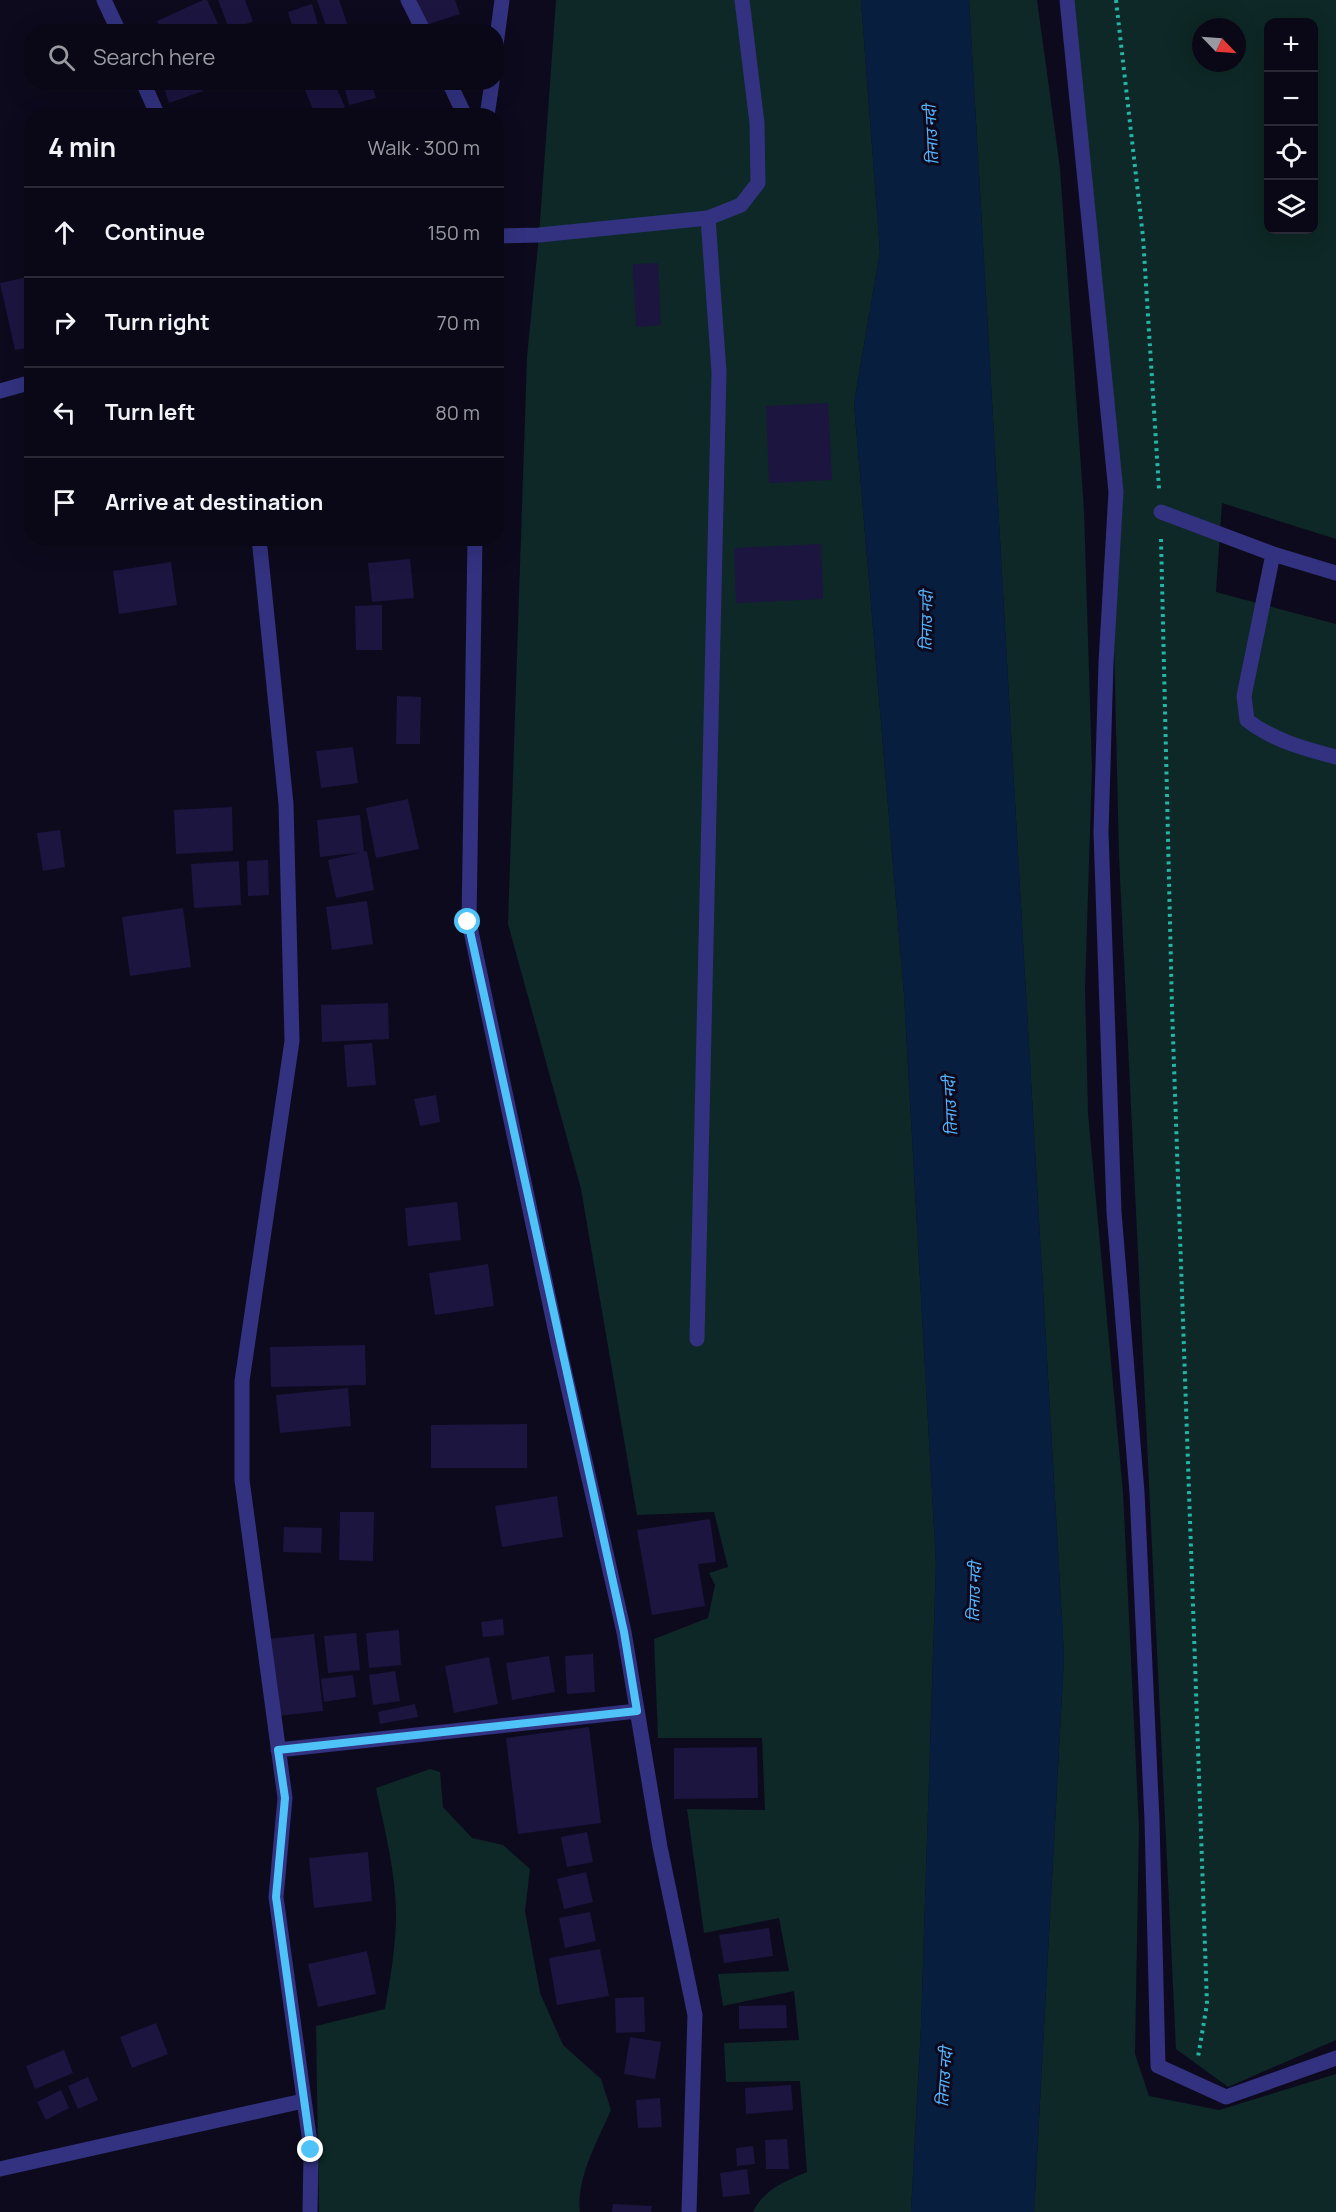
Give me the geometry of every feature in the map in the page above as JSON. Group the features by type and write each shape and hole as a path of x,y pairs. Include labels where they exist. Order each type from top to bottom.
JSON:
{"street":[{"path":"105,0 116,24"},
{"path":"408,0 420,24"},
{"path":"499,24 502,0"},
{"path":"504,236 539,235 708,218 741,205 758,183 757,123 742,0"},
{"path":"1068,0 1116,492 1106,663 1101,832 1114,1212 1137,1492 1152,1808 1158,2066 1226,2097 1336,2058"},
{"path":"147,90 154,108"},
{"path":"453,90 461,108"},
{"path":"488,108 491,90"},
{"path":"697,1339 719,372 708,218"},
{"path":"0,391 24,384"},
{"path":"1161,512 1273,554 1336,573"},
{"path":"260,546 286,804 292,1041 242,1382 242,1480 285,1798 276,1897 311,2150 310,2212"},
{"path":"475,546 468,922 624,1632 660,1847 695,2015 689,2212"},
{"path":"1273,554 1244,696 1247,720 1260,731 1304,748 1336,757"},
{"path":"278,1750 637,1711"},
{"path":"0,2169 303,2101"}],"path":[{"path":"1116,0 1143,237 1161,512 1172,1008 1207,2004 1193,2082"}],"green space":[{"path":"556,0 861,0 880,252 854,403 904,994 936,1563 921,2027 911,2212 753,2212 769,2192 807,2172 800,2081 726,2082 724,2043 799,2040 794,1991 723,2006 718,1974 789,1971 779,1918 704,1933 687,1809 765,1810 762,1738 658,1738 654,1639 708,1618 715,1585 709,1573 728,1567 714,1512 637,1515 581,1189 508,924 527,357 539,235"},
{"path":"969,0 1037,0 1060,168 1084,510 1092,768 1085,989 1088,1113 1123,1492 1139,1828 1135,2054 1149,2096 1219,2110 1336,2074 1336,2212 1034,2212 1064,1656"},
{"path":"1060,0 1336,0 1336,539 1222,503 1216,592 1336,624 1336,2040 1228,2087 1176,2049 1119,856 1109,430"},
{"path":"430,1769 440,1772 443,1807 472,1838 503,1845 530,1869 525,1911 540,1993 563,2045 601,2079 611,2110 594,2146 581,2186 580,2212 319,2212 316,2026 385,2009 395,1943 396,1904 390,1855 376,1788"}],"water":[{"name":"तिनाउ नदी","path":"861,0 969,0 1064,1656 1034,2212 911,2212 921,2027 936,1563 904,994 854,403 880,252"}],"building":[{"path":"207,0 218,24 158,24 157,21"},
{"path":"218,0 245,0 253,21 246,24 227,24"},
{"path":"317,0 339,0 347,24 325,24"},
{"path":"417,0 455,0 460,14 426,24"},
{"path":"312,4 318,24 292,24 288,12"},
{"path":"165,90 203,90 203,91 169,103"},
{"path":"305,90 338,90 345,107 343,108 313,108"},
{"path":"345,90 374,90 376,98 349,105"},
{"path":"658,263 661,325 636,327 633,264"},
{"path":"24,278 24,348 15,350 0,283"},
{"path":"828,403 832,480 769,483 766,406"},
{"path":"821,544 823,599 736,603 734,548"},
{"path":"410,559 414,598 372,602 368,563"},
{"path":"171,562 177,605 119,614 113,571"},
{"path":"382,605 382,650 356,650 355,606"},
{"path":"397,696 421,697 420,744 396,744"},
{"path":"353,747 358,783 321,788 316,751"},
{"path":"408,799 419,849 376,858 366,808"},
{"path":"232,807 233,851 176,854 174,810"},
{"path":"360,815 364,852 320,857 317,820"},
{"path":"60,830 65,867 43,871 37,833"},
{"path":"367,851 374,890 336,898 328,860"},
{"path":"268,860 269,895 248,896 247,861"},
{"path":"239,861 241,905 194,908 191,864"},
{"path":"367,901 373,944 332,950 326,907"},
{"path":"183,908 191,967 130,976 122,917"},
{"path":"388,1003 389,1039 322,1042 321,1005"},
{"path":"372,1043 376,1085 347,1087 344,1045"},
{"path":"436,1095 440,1122 420,1126 414,1099"},
{"path":"457,1202 461,1240 408,1246 405,1208"},
{"path":"488,1264 494,1306 435,1315 429,1273"},
{"path":"365,1345 366,1385 271,1387 270,1347"},
{"path":"348,1388 351,1426 280,1433 276,1395"},
{"path":"527,1424 527,1468 431,1468 431,1425"},
{"path":"557,1496 563,1537 502,1547 495,1506"},
{"path":"340,1512 374,1512 373,1561 339,1560"},
{"path":"710,1519 716,1562 698,1564 705,1606 652,1615 637,1530"},
{"path":"284,1527 322,1528 321,1553 283,1552"},
{"path":"503,1619 504,1635 483,1637 481,1622"},
{"path":"399,1630 401,1665 369,1668 366,1633"},
{"path":"356,1633 360,1670 328,1673 324,1636"},
{"path":"314,1634 323,1711 277,1716 268,1639"},
{"path":"593,1654 595,1692 567,1694 565,1656"},
{"path":"549,1656 555,1692 512,1700 506,1663"},
{"path":"489,1657 498,1704 454,1713 445,1666"},
{"path":"395,1671 400,1701 373,1705 369,1675"},
{"path":"353,1675 356,1697 324,1702 321,1679"},
{"path":"415,1704 418,1717 380,1724 378,1712"},
{"path":"589,1727 601,1823 518,1834 506,1738"},
{"path":"757,1747 758,1798 674,1799 674,1748"},
{"path":"587,1832 593,1862 567,1867 561,1837"},
{"path":"368,1852 372,1901 314,1908 309,1858"},
{"path":"586,1872 593,1902 564,1909 557,1879"},
{"path":"590,1912 596,1941 565,1948 559,1918"},
{"path":"769,1928 773,1956 724,1963 719,1935"},
{"path":"600,1949 609,1996 557,2005 549,1958"},
{"path":"367,1951 376,1994 318,2007 308,1964"},
{"path":"644,1997 645,2032 616,2033 615,1998"},
{"path":"786,2005 787,2028 739,2029 739,2006"},
{"path":"156,2023 168,2054 132,2068 120,2037"},
{"path":"630,2037 661,2042 655,2079 624,2074"},
{"path":"64,2050 73,2073 35,2089 26,2066"},
{"path":"88,2077 98,2100 78,2109 68,2086"},
{"path":"791,2085 793,2110 746,2114 745,2088"},
{"path":"61,2090 69,2108 46,2120 37,2102"},
{"path":"660,2098 662,2127 638,2128 636,2100"},
{"path":"787,2139 789,2169 766,2169 765,2140"},
{"path":"753,2146 755,2164 737,2166 736,2148"},
{"path":"747,2169 750,2194 723,2197 720,2173"},
{"path":"613,2204 652,2206 651,2212 612,2212"}],"route":[{"path":"311,2150 303,2101 297,2033 276,1897 285,1798 278,1750 637,1711 624,1632 559,1347 468,922"}]}
